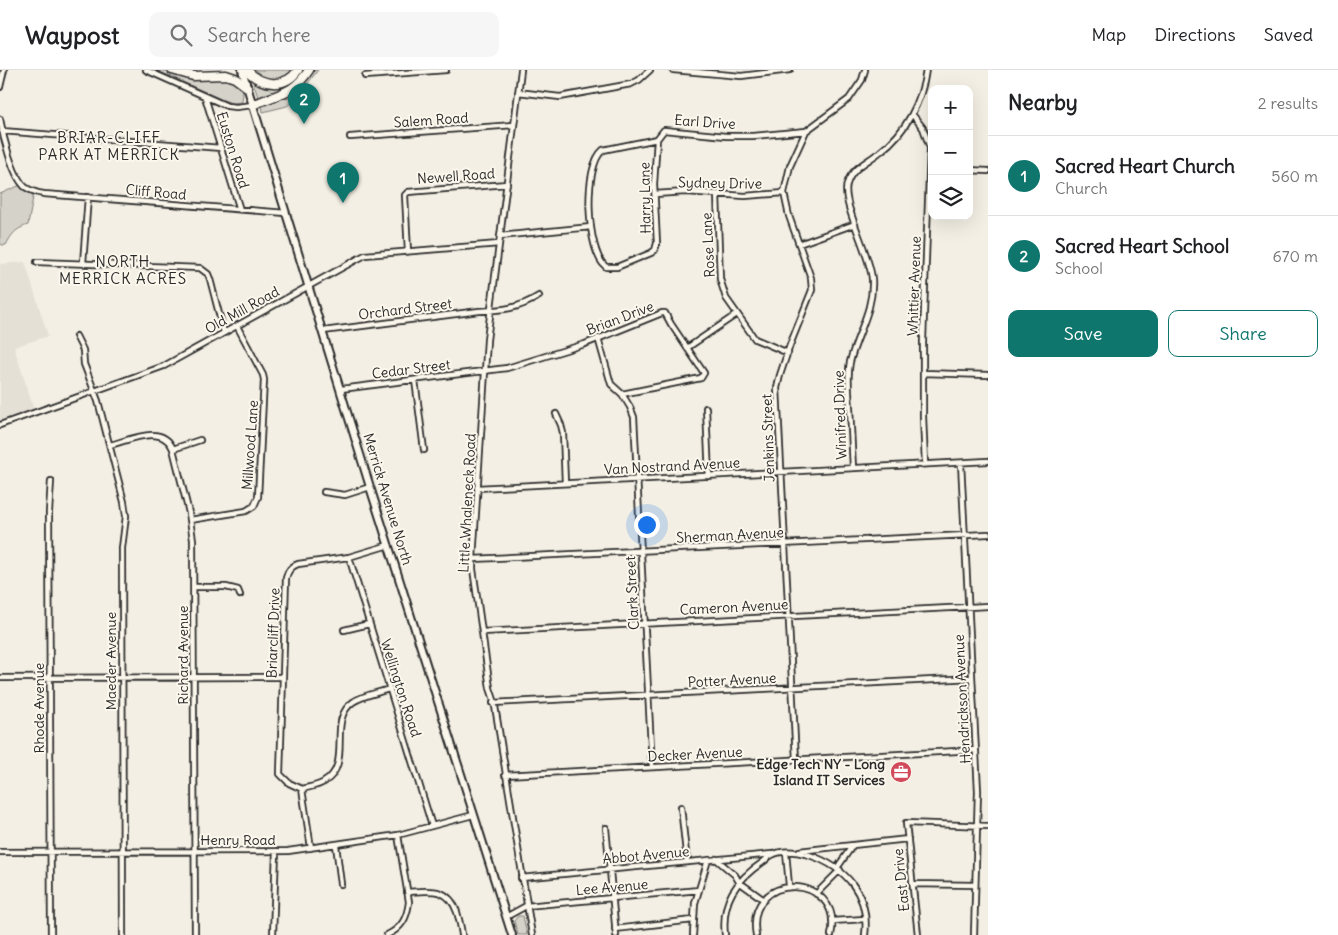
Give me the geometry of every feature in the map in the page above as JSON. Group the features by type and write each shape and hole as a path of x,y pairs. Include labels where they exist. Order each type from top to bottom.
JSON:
{"highway":[{"path":"172,70 193,76 229,76 247,87"},
{"path":"247,70 259,81 274,84 289,79 298,70"},
{"path":"252,105 288,91 301,81 309,70"}],"main road":[{"name":"Merrick Avenue North","path":"242,70 370,487 512,935"}],"street":[{"path":"146,70 227,106 252,105"},
{"path":"365,76 446,70"},
{"name":"Little Whaleneck Road","path":"521,70 485,371 473,560 504,775 532,935"},
{"path":"518,92 560,97 571,96 631,84 639,80 650,70"},
{"path":"673,70 730,76 790,70"},
{"path":"806,131 849,99 862,80 865,70"},
{"name":"Winifred Drive","path":"853,468 849,370 855,346 868,314 872,292 872,276 846,194 846,187 850,176 859,166 888,146 907,124 922,90 926,70"},
{"path":"0,87 4,71"},
{"name":"Euston Road","path":"205,97 240,210"},
{"name":"Whittier Avenue","path":"912,114 924,128 928,137"},
{"path":"0,119 2,131 221,148"},
{"name":"Salem Road","path":"350,137 514,125"},
{"name":"Earl Drive","path":"591,227 589,204 594,164 598,154 603,150 657,139 664,130 726,136 753,136 806,131"},
{"name":"Cliff Road","path":"2,131 16,174 26,187 34,192 286,213"},
{"name":"Jenkins Street","path":"796,760 777,388 780,375 812,290 811,278 789,216 784,193 790,166 806,131"},
{"name":"Harry Lane","path":"591,227 599,260 606,267 617,267 655,250 657,244 655,194 657,139"},
{"path":"973,170 988,171"},
{"name":"Whittier Avenue","path":"925,464 923,373 931,175"},
{"name":"Newell Road","path":"408,252 405,208 405,195 408,192 507,184"},
{"name":"Sydney Drive","path":"655,194 686,192 745,196 784,193"},
{"name":"Rose Lane","path":"717,194 720,279 726,298 756,339 788,353"},
{"path":"82,263 88,198"},
{"path":"800,244 855,224"},
{"path":"500,236 591,227"},
{"name":"Old Mill Road","path":"0,425 164,366 365,255 499,244"},
{"path":"37,262 200,268 208,274 210,279 224,333"},
{"name":"Orchard Street","path":"323,331 512,309 540,296"},
{"name":"Brian Drive","path":"485,371 507,368 598,338 662,313 665,313 687,348"},
{"path":"622,394 701,378 704,373 687,348 736,314"},
{"name":"Millwood Lane","path":"190,520 246,511 254,506 258,497 264,380 237,326"},
{"name":"Maeder Avenue","path":"76,336 83,350 84,364 110,445 126,516 122,548 123,935"},
{"name":"Clark Street","path":"598,338 611,384 622,394 634,417 652,767"},
{"name":"Cedar Street","path":"341,389 485,371"},
{"path":"923,373 988,375"},
{"path":"415,380 424,450"},
{"path":"706,408 709,476"},
{"path":"556,414 563,433 565,483"},
{"path":"110,445 156,434 167,438 173,449 200,440"},
{"name":"Richard Avenue","path":"173,449 193,540 195,935"},
{"name":"Van Nostrand Avenue","path":"477,488 988,461"},
{"name":"Hendrickson Avenue","path":"961,463 976,750 978,826 974,935"},
{"name":"Rhode Avenue","path":"51,481 51,935"},
{"path":"324,492 346,495 370,487"},
{"name":"Sherman Avenue","path":"473,560 988,534"},
{"name":"Briarcliff Drive","path":"302,789 289,783 280,774 282,677 286,578 288,572 292,566 298,564 349,557 389,545"},
{"name":"Wellington Road","path":"349,557 432,826"},
{"path":"194,587 230,587 238,590 240,595"},
{"name":"Cameron Avenue","path":"482,632 988,606"},
{"path":"344,630 369,624"},
{"path":"0,678 282,677"},
{"name":"Potter Avenue","path":"493,703 972,678"},
{"path":"311,848 302,789 325,782 336,770 339,762 341,721 348,706 357,700 389,689"},
{"name":"Decker Avenue","path":"504,775 976,750"},
{"path":"681,807 687,862"},
{"name":"Henry Road","path":"0,852 276,851 336,845 398,835 473,815"},
{"name":"East Drive","path":"918,935 906,823 978,826"},
{"path":"978,826 988,826"},
{"path":"606,828 616,935"},
{"path":"387,935 398,929 404,922 408,912 409,902 398,835"},
{"path":"797,852 908,839"},
{"path":"336,845 341,884"},
{"path":"816,894 839,869 853,845"},
{"path":"273,935 276,851"},
{"path":"786,852 789,886"},
{"path":"797,852 826,861 839,869 851,882 859,894 864,907 865,935"},
{"name":"Abbot Avenue","path":"521,878 797,852"},
{"path":"725,935 726,908 731,894 746,874 772,854"},
{"path":"716,859 739,882 764,900"},
{"path":"693,935 693,920 699,890 708,860"},
{"path":"912,884 975,885"},
{"path":"756,935 755,920 764,900 778,890 789,886 803,887 816,894 828,908 832,921 831,935"},
{"name":"Lee Avenue","path":"526,906 699,890"},
{"path":"407,892 427,891 444,894 454,904 460,919 462,935"},
{"path":"506,917 526,906"},
{"path":"832,921 865,919"},
{"path":"615,929 693,920"}],"shaded area":[{"path":"156,70 195,79 223,78 230,80 243,92 242,102 232,103 223,100"},
{"path":"253,70 293,70 284,78 273,81 262,78"},
{"path":"302,70 306,70 291,86 280,92 258,97 252,79 263,87 280,86 294,79"},
{"path":"313,70 318,70 295,100 287,106 263,112 262,105 285,96 287,99 294,95"},
{"path":"23,184 34,192 28,225 17,230 6,245 2,245 0,243 0,194"},
{"path":"25,262 48,336 14,347 34,410 0,421 0,264"},
{"path":"518,916 523,916 527,935 518,935 514,921"}],"place":[{"name":"Sacred Heart School","path":"304,124"},
{"name":"Sacred Heart Church","path":"343,203"},
{"name":"Edge Tech NY - Long Island IT Services","path":"901,772"}],"district":[{"name":"BRIAR-CLIFF PARK AT MERRICK","path":"109,146"},
{"name":"NORTH MERRICK ACRES","path":"123,270"}]}
